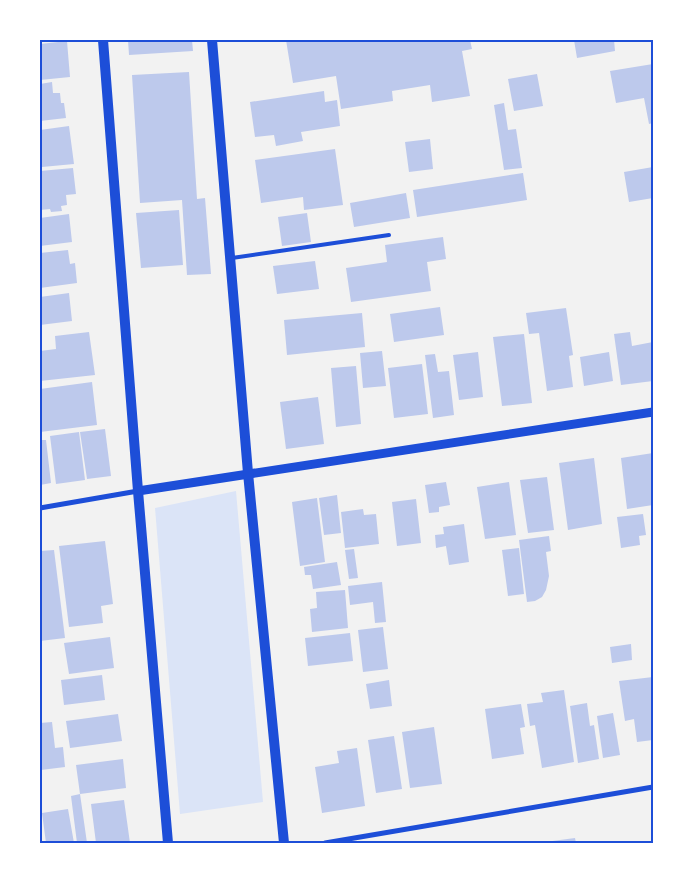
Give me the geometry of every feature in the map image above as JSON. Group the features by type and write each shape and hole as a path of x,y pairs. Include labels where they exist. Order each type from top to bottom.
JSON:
{"main road":[{"path":"103,40 138,491 168,843"},
{"path":"212,40 248,473 284,843"}],"street":[{"path":"40,508 248,473 653,412"},
{"path":"325,843 653,787"}],"lane":[{"path":"229,258 389,235"}],"shaded area":[{"path":"236,491 263,802 180,814 155,508"}],"building":[{"path":"128,40 192,40 193,51 129,55"},
{"path":"286,40 470,40 472,49 462,51 470,96 432,102 430,85 392,91 393,101 341,109 336,76 293,83"},
{"path":"574,40 614,40 615,51 577,58"},
{"path":"67,41 70,77 40,80 40,44"},
{"path":"653,64 653,123 649,124 644,98 616,103 610,71"},
{"path":"189,72 197,199 205,198 211,274 187,275 182,200 140,203 132,75"},
{"path":"537,74 543,106 514,111 508,79"},
{"path":"52,82 53,93 60,93 61,103 64,103 66,118 40,121 40,84"},
{"path":"324,91 325,102 337,100 340,126 301,132 303,141 276,146 274,135 255,137 250,102"},
{"path":"504,103 508,130 516,129 522,168 504,170 494,105"},
{"path":"69,126 74,164 42,167 40,130"},
{"path":"430,139 433,169 409,172 405,142"},
{"path":"335,149 343,205 304,210 303,197 261,203 255,160"},
{"path":"653,167 653,198 629,202 624,172"},
{"path":"73,168 76,194 66,195 67,205 61,206 62,211 40,210 40,171"},
{"path":"523,173 527,200 417,217 413,190"},
{"path":"406,193 410,218 354,227 350,203"},
{"path":"179,210 183,265 141,268 136,213"},
{"path":"307,213 311,242 282,246 278,217"},
{"path":"69,214 72,242 40,246 40,218"},
{"path":"443,237 446,259 427,262 431,291 351,302 346,268 387,262 385,245"},
{"path":"68,250 70,264 75,263 77,283 40,288 40,253"},
{"path":"315,261 319,289 277,294 273,266"},
{"path":"69,293 72,321 40,325 40,297"},
{"path":"440,307 444,335 394,342 390,314"},
{"path":"566,308 573,355 569,356 573,387 547,391 539,333 529,334 526,313"},
{"path":"362,313 365,347 287,355 284,320"},
{"path":"89,332 95,375 40,381 40,351 56,349 55,336"},
{"path":"630,332 632,346 653,342 653,381 621,385 614,334"},
{"path":"524,334 532,403 502,406 493,337"},
{"path":"382,351 386,386 363,388 360,353"},
{"path":"478,352 483,397 459,400 453,355"},
{"path":"609,352 613,381 584,386 580,357"},
{"path":"435,354 438,372 449,371 454,415 433,418 425,355"},
{"path":"422,364 428,414 394,418 388,368"},
{"path":"356,366 361,424 336,427 331,368"},
{"path":"92,382 97,425 40,432 40,389"},
{"path":"318,397 324,444 286,449 280,402"},
{"path":"105,429 111,476 87,479 80,432"},
{"path":"79,432 85,480 56,484 50,436"},
{"path":"40,440 46,440 51,483 40,485"},
{"path":"653,453 653,505 627,509 621,458"},
{"path":"594,458 602,524 568,530 559,463"},
{"path":"547,477 554,530 528,533 520,480"},
{"path":"446,482 450,505 439,507 439,512 429,513 425,485"},
{"path":"509,482 516,535 485,539 477,487"},
{"path":"337,495 341,533 324,535 319,498"},
{"path":"317,498 325,562 300,566 292,502"},
{"path":"416,499 421,543 397,546 392,502"},
{"path":"363,509 364,515 376,514 379,544 345,548 341,512"},
{"path":"643,514 646,535 639,536 640,545 621,548 617,517"},
{"path":"464,524 469,562 449,565 446,546 436,548 435,535 444,534 443,527"},
{"path":"549,536 551,551 546,552 549,576 546,590 542,597 535,601 527,602 519,540"},
{"path":"105,541 113,604 101,606 103,623 69,627 59,546"},
{"path":"519,548 524,594 508,596 502,550"},
{"path":"354,549 358,578 349,579 345,550"},
{"path":"54,550 65,638 40,641 40,551"},
{"path":"337,562 341,585 313,589 311,575 305,575 304,567"},
{"path":"382,582 386,622 375,623 373,602 350,605 348,586"},
{"path":"345,590 348,628 312,632 310,609 317,608 316,592"},
{"path":"383,627 388,669 363,672 358,630"},
{"path":"350,633 353,661 308,666 305,638"},
{"path":"110,637 114,668 69,674 64,643"},
{"path":"631,644 632,660 612,663 610,647"},
{"path":"102,675 105,700 64,705 61,680"},
{"path":"653,677 653,740 637,742 634,719 625,721 619,681"},
{"path":"389,680 392,706 370,709 366,684"},
{"path":"564,690 574,762 542,768 535,725 530,726 527,704 543,702 541,693"},
{"path":"587,703 590,726 594,725 599,759 578,763 570,706"},
{"path":"521,704 525,727 520,728 524,754 492,759 485,709"},
{"path":"613,713 620,755 603,758 597,716"},
{"path":"118,714 122,741 70,748 66,721"},
{"path":"52,722 55,748 63,747 65,767 41,770 40,723"},
{"path":"434,727 442,784 410,788 402,732"},
{"path":"394,736 402,789 376,793 368,740"},
{"path":"357,748 365,806 322,813 315,767 339,763 337,751"},
{"path":"123,759 126,788 80,794 76,765"},
{"path":"80,794 87,843 77,843 71,796"},
{"path":"124,800 130,843 96,843 91,804"},
{"path":"68,809 74,843 46,843 42,813"},
{"path":"575,838 576,843 545,843 545,842"}]}
